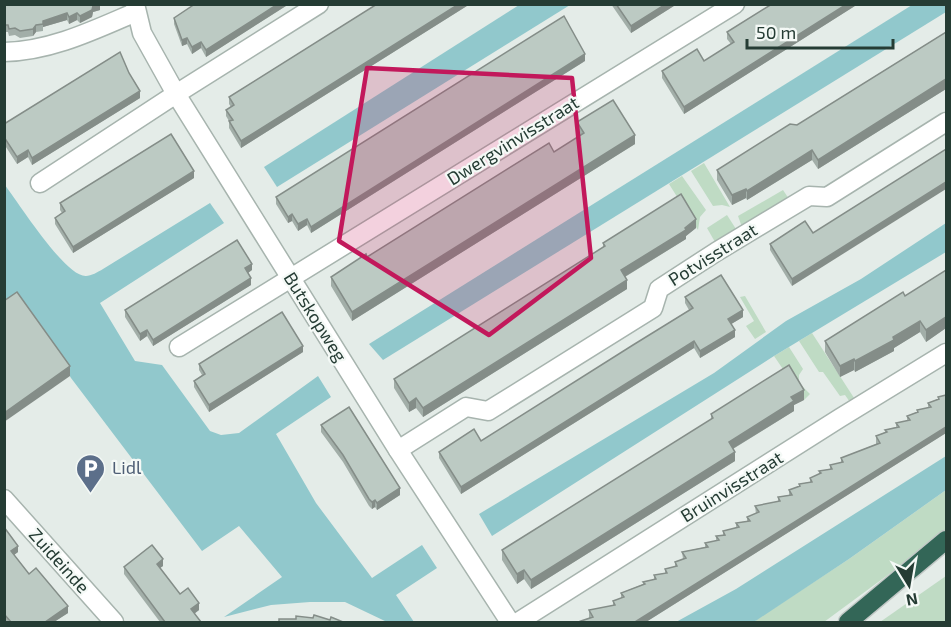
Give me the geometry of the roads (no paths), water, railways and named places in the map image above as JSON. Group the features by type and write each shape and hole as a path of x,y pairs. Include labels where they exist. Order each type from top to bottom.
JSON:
{"highway":[{"path":"848,622 946,540"}],"street":[{"path":"40,183 319,4"},
{"name":"Dwergvinvisstraat","path":"179,347 735,4"},
{"path":"4,52 16,52 70,40 136,8"},
{"name":"Butskopweg","path":"136,8 142,33 176,94 398,450 510,622"},
{"name":"Potvisstraat","path":"398,450 466,407 488,411 653,308 659,290 716,252 809,196 827,196 946,122"},
{"name":"Bruinvisstraat","path":"518,622 946,353"},
{"name":"Zuideinde","path":"4,499 114,622"}],"water":[{"path":"519,5 570,5 277,187 264,167"},
{"path":"912,5 946,5 946,12 383,360 369,344"},
{"path":"4,184 66,265 86,276 101,270 210,203 224,223 100,303 135,361 162,365 210,431 221,435 239,433 318,376 331,397 276,434 316,503 372,578 422,545 437,568 396,595 414,622 387,622 345,602 271,605 224,617 282,577 239,526 202,551 71,378 56,352 5,305"},
{"path":"946,223 946,252 774,356 492,536 479,514 714,373 786,321 861,279"},
{"path":"946,456 946,490 849,559 757,620 753,622 676,622 736,589"}],"place":[{"name":"Lidl","path":"91,494"}]}
